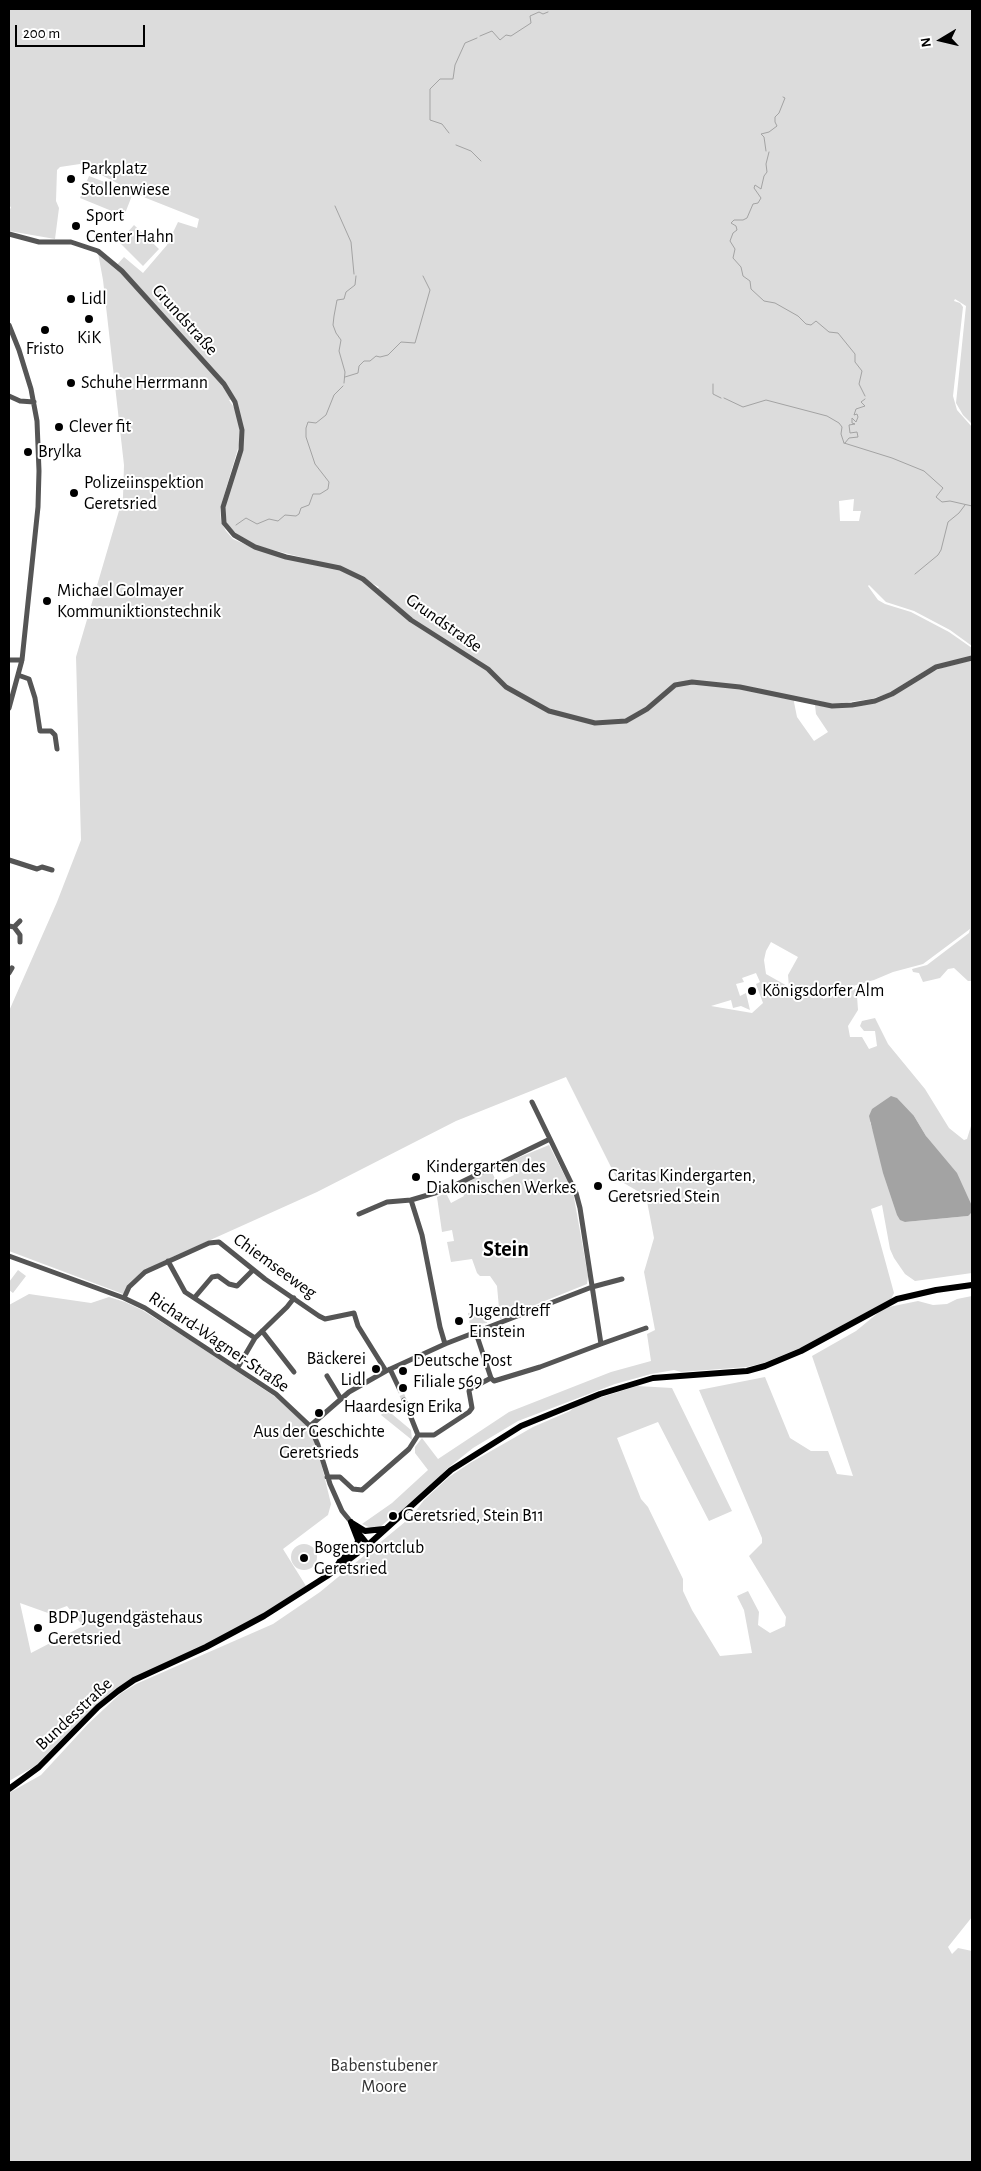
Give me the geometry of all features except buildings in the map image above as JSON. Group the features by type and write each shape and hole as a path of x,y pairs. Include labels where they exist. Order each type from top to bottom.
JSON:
{"main road":[{"name":"Bundesstraße","path":"9,1789 39,1767 92,1712 134,1680 206,1647 264,1616 334,1571 388,1528 451,1470 522,1426 551,1412 609,1390 654,1378 747,1371 765,1366 801,1351 897,1299 936,1290 972,1285"},
{"path":"351,1522 365,1531 388,1528"},
{"path":"351,1522 368,1545"},
{"path":"334,1571 336,1564 353,1551 358,1543 351,1522"}],"street":[{"name":"Grundstraße","path":"9,234 31,241 71,242 98,251 114,263 198,353 230,392 239,415 242,438 241,450 223,507 224,523 234,535 255,547 286,557 340,568 363,579 411,620 488,669 506,687 549,711 595,723 626,721 647,708 675,685 692,682 740,687 832,706 852,705 874,701 892,694 936,667 972,658"},
{"path":"9,325 28,375 39,438 39,491 22,660 9,708"},
{"path":"9,396 20,401 34,402"},
{"path":"9,660 22,660"},
{"path":"18,675 29,679 40,730 51,731 55,735 57,749"},
{"path":"9,860 37,870 42,867 52,870"},
{"path":"20,921 11,927 20,934 20,942"},
{"path":"532,1102 576,1193 601,1344"},
{"path":"359,1214 388,1202 411,1200 445,1190 550,1139"},
{"path":"411,1200 422,1235 445,1344"},
{"name":"Chiemseeweg","path":"124,1298 129,1287 145,1272 215,1241 222,1244 253,1270 325,1319 354,1313 358,1326 388,1370"},
{"name":"Richard-Wagner-Straße","path":"9,1256 124,1298 145,1308 238,1367 283,1400 310,1426 327,1476 342,1511 351,1522"},
{"path":"168,1261 182,1287 255,1338"},
{"path":"195,1297 212,1277 218,1276 237,1286 253,1270"},
{"path":"310,1426 341,1398 388,1370 445,1344 592,1287 622,1279"},
{"path":"238,1367 255,1338 294,1298"},
{"path":"476,1333 491,1378 494,1381 540,1368 646,1328"},
{"path":"262,1331 294,1372"},
{"path":"388,1370 399,1388"},
{"path":"327,1376 341,1398"},
{"path":"418,1434 434,1435 469,1412 472,1408 468,1391 491,1378"},
{"path":"404,1400 418,1434"},
{"path":"327,1476 340,1477 353,1489 362,1490 408,1450 418,1434"}],"green space":[{"path":"9,9 972,9 972,424 963,415 956,403 966,306 955,299 954,301 960,303 963,307 953,396 957,410 972,427 972,646 950,630 914,611 886,602 868,586 878,600 885,604 911,612 949,632 972,648 972,657 928,669 887,694 871,699 834,704 795,697 794,702 797,717 814,741 828,732 816,714 815,705 827,707 867,704 941,668 972,660 972,981 968,981 954,968 948,969 940,978 923,982 919,973 913,972 912,969 927,965 969,933 970,929 923,964 842,989 823,997 823,999 864,986 865,991 857,996 858,1010 848,1026 850,1037 862,1037 869,1049 877,1046 875,1031 864,1031 860,1026 862,1021 875,1018 888,1044 925,1089 949,1128 964,1140 967,1139 971,1126 972,1273 915,1281 905,1274 890,1249 882,1205 871,1209 894,1293 891,1299 800,1348 764,1363 747,1367 681,1372 674,1370 651,1374 615,1384 518,1421 473,1448 448,1468 415,1502 380,1527 371,1528 362,1524 392,1503 428,1470 415,1453 415,1447 422,1438 438,1459 509,1412 611,1372 651,1361 647,1334 655,1330 644,1272 654,1238 646,1196 617,1179 566,1077 456,1121 317,1192 157,1264 123,1294 9,1251 9,1011 57,902 81,840 76,657 123,497 124,465 103,280 98,253 115,267 124,257 143,273 167,245 178,222 197,228 199,219 146,198 80,164 60,167 57,170 56,201 59,208 55,239 9,231 9,212 11,207 9,206","holes":["234,399 243,425 238,464 225,504 226,522 239,537 257,546 344,568 379,587 377,590 353,575 336,568 258,550 233,539 226,531 221,522 220,509 239,445 240,426 235,409 229,400","854,499 853,511 861,511 859,521 840,521 839,501","771,942 798,957 788,975 789,987 766,974 764,960","756,973 760,982 756,984 763,1003 752,1013 711,1006 731,1000 733,1008 741,1006 750,1010 746,993 740,996 736,984 744,982 742,978","914,1116 968,1216 905,1222 870,1122"]},
{"path":"89,176 133,193 124,216 80,198"},
{"path":"134,225 159,249 143,266 119,242"},
{"path":"549,1145 573,1192 588,1276 587,1284 500,1319 497,1286 490,1276 480,1276 472,1259 451,1262 447,1242 454,1241 452,1230 442,1232 437,1197 446,1193 451,1203 464,1196 460,1186 491,1170 497,1183 514,1175 508,1162"},
{"path":"18,1270 26,1276 13,1293 9,1290 9,1282"},
{"path":"29,1294 91,1303 109,1297 142,1310 277,1398 308,1427 317,1446 331,1504 328,1515 283,1549 306,1586 262,1614 205,1645 133,1679 37,1765 9,1781 9,1305","holes":["20,1603 48,1613 67,1606 83,1626 31,1653"]},
{"name":"Babenstubener Moore","path":"972,1296 972,1917 948,1947 952,1954 958,1948 972,1951 972,2162 9,2162 9,1793 41,1775 88,1724 120,1694 136,1684 273,1624 320,1592 411,1517 424,1500 449,1477 470,1463 533,1427 570,1411 577,1405 637,1386 672,1388 732,1511 709,1521 658,1422 617,1438 641,1499 648,1507 683,1579 683,1591 692,1610 720,1656 752,1653 744,1610 737,1596 748,1591 759,1612 758,1625 770,1633 785,1626 786,1617 749,1556 762,1543 762,1538 699,1390 765,1377 790,1438 811,1451 828,1451 837,1474 853,1476 812,1356 856,1331 884,1308 918,1301 933,1305 947,1304 957,1299"},
{"path":"485,1311 487,1323 470,1325 468,1313"},
{"path":"386,1409 411,1430 412,1440 381,1415"},
{"name":"Bogensportclub Geretsried","path":"304,1544 313,1548 317,1557 313,1566 304,1570 295,1566 291,1557 295,1548"}],"shaded area":[{"path":"891,1096 897,1098 914,1116 926,1136 957,1173 972,1206 971,1213 968,1216 905,1222 900,1220 883,1173 869,1116 872,1109"}],"waterway":[{"path":"480,36 492,31 500,40 506,35 511,36 531,23 530,16 539,12 543,14 548,12"},
{"path":"449,133 442,124 430,120 430,89 440,79 453,79 455,65 465,43 477,38"},
{"path":"766,151 764,137 761,134 769,132 777,126 775,117 779,113 785,98 783,97"},
{"path":"456,145 471,151 481,161"},
{"path":"769,152 766,164 767,172 761,189 755,185 754,188 761,198 758,203 753,204 747,218 734,220 731,223 736,226 737,230 733,233 730,241 735,249 733,258 741,267 743,276 750,281 751,289 764,301 775,303 798,316 806,324 811,325 816,321 829,332 838,333 855,354 855,362 862,371 859,384 865,396"},
{"path":"335,206 351,242 354,274"},
{"path":"344,383 345,372 339,351 341,340 333,325 334,316 337,300 344,299 346,292 355,285 356,276"},
{"path":"345,377 358,373 359,366 364,361 370,361 376,356 388,355 401,342 415,343 430,290 423,276"},
{"path":"713,384 713,394 721,398"},
{"path":"236,525 246,518 257,524 269,519 278,521 285,515 296,516 301,508 309,505 313,494 320,494 328,489 329,482 315,464 306,437 306,428 308,422 316,423 326,415 334,395 343,386"},
{"path":"724,398 743,407 766,400 827,416 842,427 841,434 844,443"},
{"path":"845,443 849,438 858,437 857,432 850,433 849,425 855,424 852,423 852,418 856,422 858,417 857,414 854,415 856,409 865,406 861,402 865,399"},
{"path":"844,443 892,458 924,471 943,488 936,497 942,502 950,501 972,506"},
{"path":"915,574 938,555 948,522 965,505"}],"tunnel":[{"path":"399,1388 404,1400"}],"place":[{"name":"Parkplatz Stollenwiese","path":"71,179"},
{"name":"Sport Center Hahn","path":"76,226"},
{"name":"Lidl","path":"71,299"},
{"name":"KiK","path":"89,319"},
{"name":"Fristo","path":"45,330"},
{"name":"Schuhe Herrmann","path":"71,383"},
{"name":"Clever fit","path":"59,427"},
{"name":"Brylka","path":"28,452"},
{"name":"Polizeiinspektion Geretsried","path":"74,493"},
{"name":"Michael Golmayer Kommuniktionstechnik","path":"47,601"},
{"name":"Königsdorfer Alm","path":"752,991"},
{"name":"Kindergarten des Diakonischen Werkes","path":"416,1177"},
{"name":"Caritas Kindergarten, Geretsried Stein","path":"598,1186"},
{"name":"Jugendtreff Einstein","path":"459,1321"},
{"name":"Bäckerei Lidl","path":"376,1369"},
{"name":"Deutsche Post Filiale 569","path":"403,1371"},
{"name":"Haardesign Erika","path":"403,1388"},
{"name":"Aus der Geschichte Geretsrieds","path":"319,1413"},
{"name":"Geretsried, Stein B11","path":"393,1516"},
{"name":"Bogensportclub Geretsried","path":"304,1558"},
{"name":"BDP Jugendgästehaus Geretsried","path":"38,1628"}],"district":[{"name":"Stein","path":"506,1249"}]}
